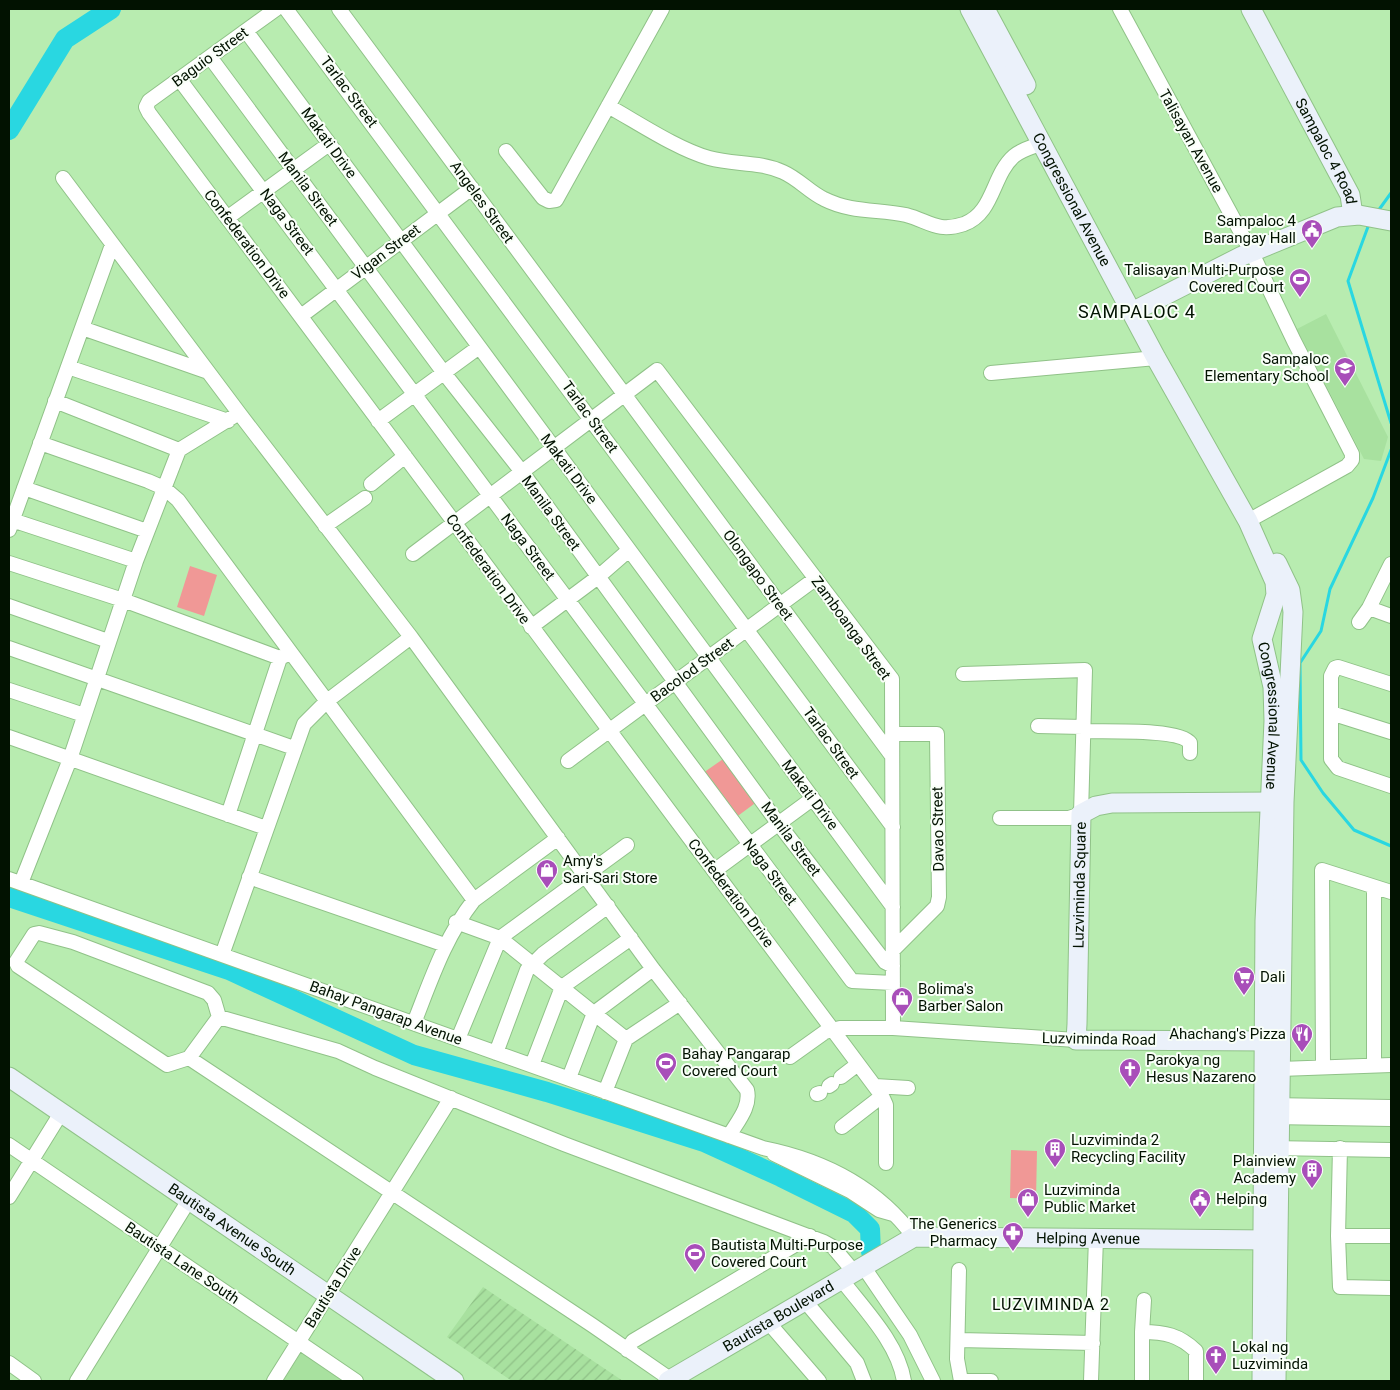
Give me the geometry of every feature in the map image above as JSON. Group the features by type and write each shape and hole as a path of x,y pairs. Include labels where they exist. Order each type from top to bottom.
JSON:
{"main road":[{"name":"Congressional Avenue","path":"970,9 1042,143 1138,309 1156,358 1251,519 1274,582 1276,595 1262,639 1273,687 1276,802 1271,1240 1276,1381"},
{"name":"Congressional Avenue","path":"985,9 1138,309 1290,590 1293,612 1276,802"},
{"name":"Sampaloc 4 Road","path":"1138,309 1252,253 1337,216 1356,215 1350,195 1250,9"},
{"path":"1356,215 1390,220"},
{"name":"Luzviminda Square","path":"1076,1040 1081,814 1096,806 1112,802 1276,802"},
{"name":"Luzviminda Road","path":"1076,1040 1272,1041"},
{"name":"Congressional Avenue","path":"1272,1041 1280,1069 1272,1111"},
{"name":"Bautista Avenue South","path":"9,1077 454,1381"},
{"name":"Helping Avenue","path":"914,1236 1271,1240"},
{"name":"Bautista Boulevard","path":"671,1381 914,1236"},
{"name":"Congressional Avenue","path":"1262,1381 1271,1240"}],"street":[{"name":"Baguio Street","path":"146,107 149,101 276,9"},
{"name":"Tarlac Street","path":"286,9 592,419 892,827"},
{"name":"Angeles Street","path":"339,9 624,395"},
{"path":"506,151 544,198 550,201 556,200 662,9"},
{"name":"Talisayan Avenue","path":"1120,9 1252,253 1294,341 1352,454 1352,460 1347,466 1251,519"},
{"name":"Makati Drive","path":"246,31 893,907"},
{"name":"Manila Street","path":"210,57 444,373 522,472 778,824 885,962 893,966"},
{"name":"Naga Street","path":"180,80 852,981 893,983"},
{"path":"608,106 708,158 756,164 783,172 826,200 860,211 906,216 928,225 943,228 963,224 976,218 983,210 1003,170 1013,156 1042,143"},
{"name":"Confederation Drive","path":"146,107 531,628 878,1091 886,1105 886,1163"},
{"path":"227,218 329,144"},
{"path":"63,178 208,372 233,417 325,526 411,637 653,969 747,1090 749,1098 747,1106 729,1136"},
{"name":"Vigan Street","path":"301,316 472,188"},
{"path":"112,245 10,525 136,561"},
{"path":"82,328 208,372"},
{"path":"378,421 479,347"},
{"path":"991,374 1156,358"},
{"path":"68,367 233,417"},
{"name":"Zamboanga Street","path":"624,395 657,370 892,680 893,1028"},
{"path":"413,554 624,395"},
{"name":"Olongapo Street","path":"624,395 892,756"},
{"path":"55,402 178,450"},
{"path":"15,881 70,759 108,641 178,450 233,417"},
{"path":"40,443 164,488 178,500 285,655 326,701 474,900"},
{"path":"371,484 405,456"},
{"path":"24,488 147,531"},
{"path":"325,526 365,498"},
{"path":"531,628 598,577 629,550"},
{"path":"9,563 285,655"},
{"path":"1359,622 1369,608 1391,564"},
{"name":"Bacolod Street","path":"568,761 815,579"},
{"path":"9,606 108,641"},
{"path":"1369,608 1391,616"},
{"path":"222,955 294,748 307,719 326,701 411,637"},
{"path":"9,648 294,748"},
{"path":"228,815 254,735 285,655"},
{"path":"1391,684 1335,668 1331,676 1331,759 1334,765 1391,786"},
{"path":"963,674 1085,670 1081,814 1068,818 1000,818"},
{"path":"9,690 84,715"},
{"path":"1331,713 1391,732"},
{"path":"1038,726 1160,733 1184,737 1190,743 1190,753"},
{"name":"Davao Street","path":"892,734 937,734 940,897 937,906 893,950"},
{"path":"9,737 266,828"},
{"path":"714,871 812,799"},
{"path":"414,1023 456,922 474,900 558,838"},
{"path":"458,1039 500,938 627,845"},
{"path":"1323,1066 1322,870 1391,892"},
{"path":"249,877 445,945"},
{"name":"Bahay Pangarap Avenue","path":"15,881 763,1148 850,1191 879,1210 893,1214 914,1236"},
{"path":"1374,887 1374,1066"},
{"path":"496,1053 527,970 608,906"},
{"path":"456,922 500,938 626,1038"},
{"path":"40,933 73,942 208,993 214,1000 219,1017 190,1058 167,1065 12,963 34,934 40,933"},
{"path":"532,1065 562,987 631,938"},
{"path":"568,1078 594,1013 653,969"},
{"path":"605,1092 626,1038 680,1002"},
{"path":"219,1017 338,1051 375,1068 604,1159 810,1236 833,1247 910,1335 930,1372 932,1381"},
{"path":"790,1057 825,1032 832,1030 893,1028"},
{"name":"Luzviminda Road","path":"893,1028 1076,1040"},
{"path":"190,1058 671,1381"},
{"path":"828,1087 858,1064"},
{"path":"1280,1069 1391,1065"},
{"path":"842,1127 878,1091 908,1088"},
{"name":"Bautista Drive","path":"274,1381 451,1098"},
{"path":"1272,1111 1391,1106"},
{"path":"1272,1111 1391,1119"},
{"path":"9,1197 61,1113"},
{"name":"Bautista Lane South","path":"9,1145 356,1381"},
{"path":"1272,1148 1391,1150"},
{"path":"1340,1148 1338,1236 1340,1287 1391,1288"},
{"path":"77,1381 189,1200"},
{"path":"627,1350 632,1341 810,1236"},
{"path":"1338,1236 1391,1236"},
{"path":"1091,1381 1096,1238"},
{"path":"960,1270 957,1359 961,1381 991,1381"},
{"path":"853,1272 869,1314 892,1350 902,1371 904,1381"},
{"path":"1142,1381 1144,1300"},
{"path":"805,1301 857,1363 864,1381"},
{"path":"768,1322 819,1381"},
{"path":"1142,1332 1166,1332 1184,1340 1196,1351 1196,1381"},
{"path":"958,1340 1093,1343"},
{"path":"9,1363 34,1381"}],"shaded area":[{"name":"Sampaloc Elementary School","path":"1326,314 1388,437 1381,461 1364,459 1297,329"},
{"path":"190,566 217,575 204,616 177,607"},
{"path":"726,757 758,801 735,818 703,773"},
{"path":"1011,1150 1037,1151 1036,1199 1010,1198"},
{"path":"483,1287 623,1381 512,1381 447,1337"},
{"path":"302,1351 343,1381 283,1381"}],"waterway":[{"path":"9,130 65,39 111,9"},
{"path":"1378,211 1391,193"},
{"path":"1369,224 1348,281 1391,423"},
{"path":"1391,450 1373,498 1330,589 1321,631 1300,663 1301,760 1323,793 1354,830 1391,846"},
{"path":"9,897 229,970 414,1055 547,1092 704,1142 854,1213 870,1229 871,1252"}],"place":[{"name":"Sampaloc 4 Barangay Hall","path":"1312,249"},
{"name":"Talisayan Multi-Purpose Covered Court","path":"1300,298"},
{"name":"Sampaloc Elementary School","path":"1345,387"},
{"name":"Amy's Sari-Sari Store","path":"547,889"},
{"name":"Dali","path":"1244,996"},
{"name":"Bolima's Barber Salon","path":"902,1017"},
{"name":"Ahachang's Pizza","path":"1302,1053"},
{"name":"Bahay Pangarap Covered Court","path":"666,1082"},
{"name":"Parokya ng Hesus Nazareno","path":"1130,1088"},
{"name":"Luzviminda 2 Recycling Facility","path":"1055,1168"},
{"name":"Plainview Academy","path":"1312,1189"},
{"name":"Luzviminda Public Market","path":"1028,1218"},
{"name":"Helping","path":"1200,1218"},
{"name":"The Generics Pharmacy","path":"1013,1252"},
{"name":"Bautista Multi-Purpose Covered Court","path":"695,1273"},
{"name":"Lokal ng Luzviminda","path":"1216,1375"}],"district":[{"name":"SAMPALOC 4","path":"1137,312"},
{"name":"LUZVIMINDA 2","path":"1051,1304"}]}
